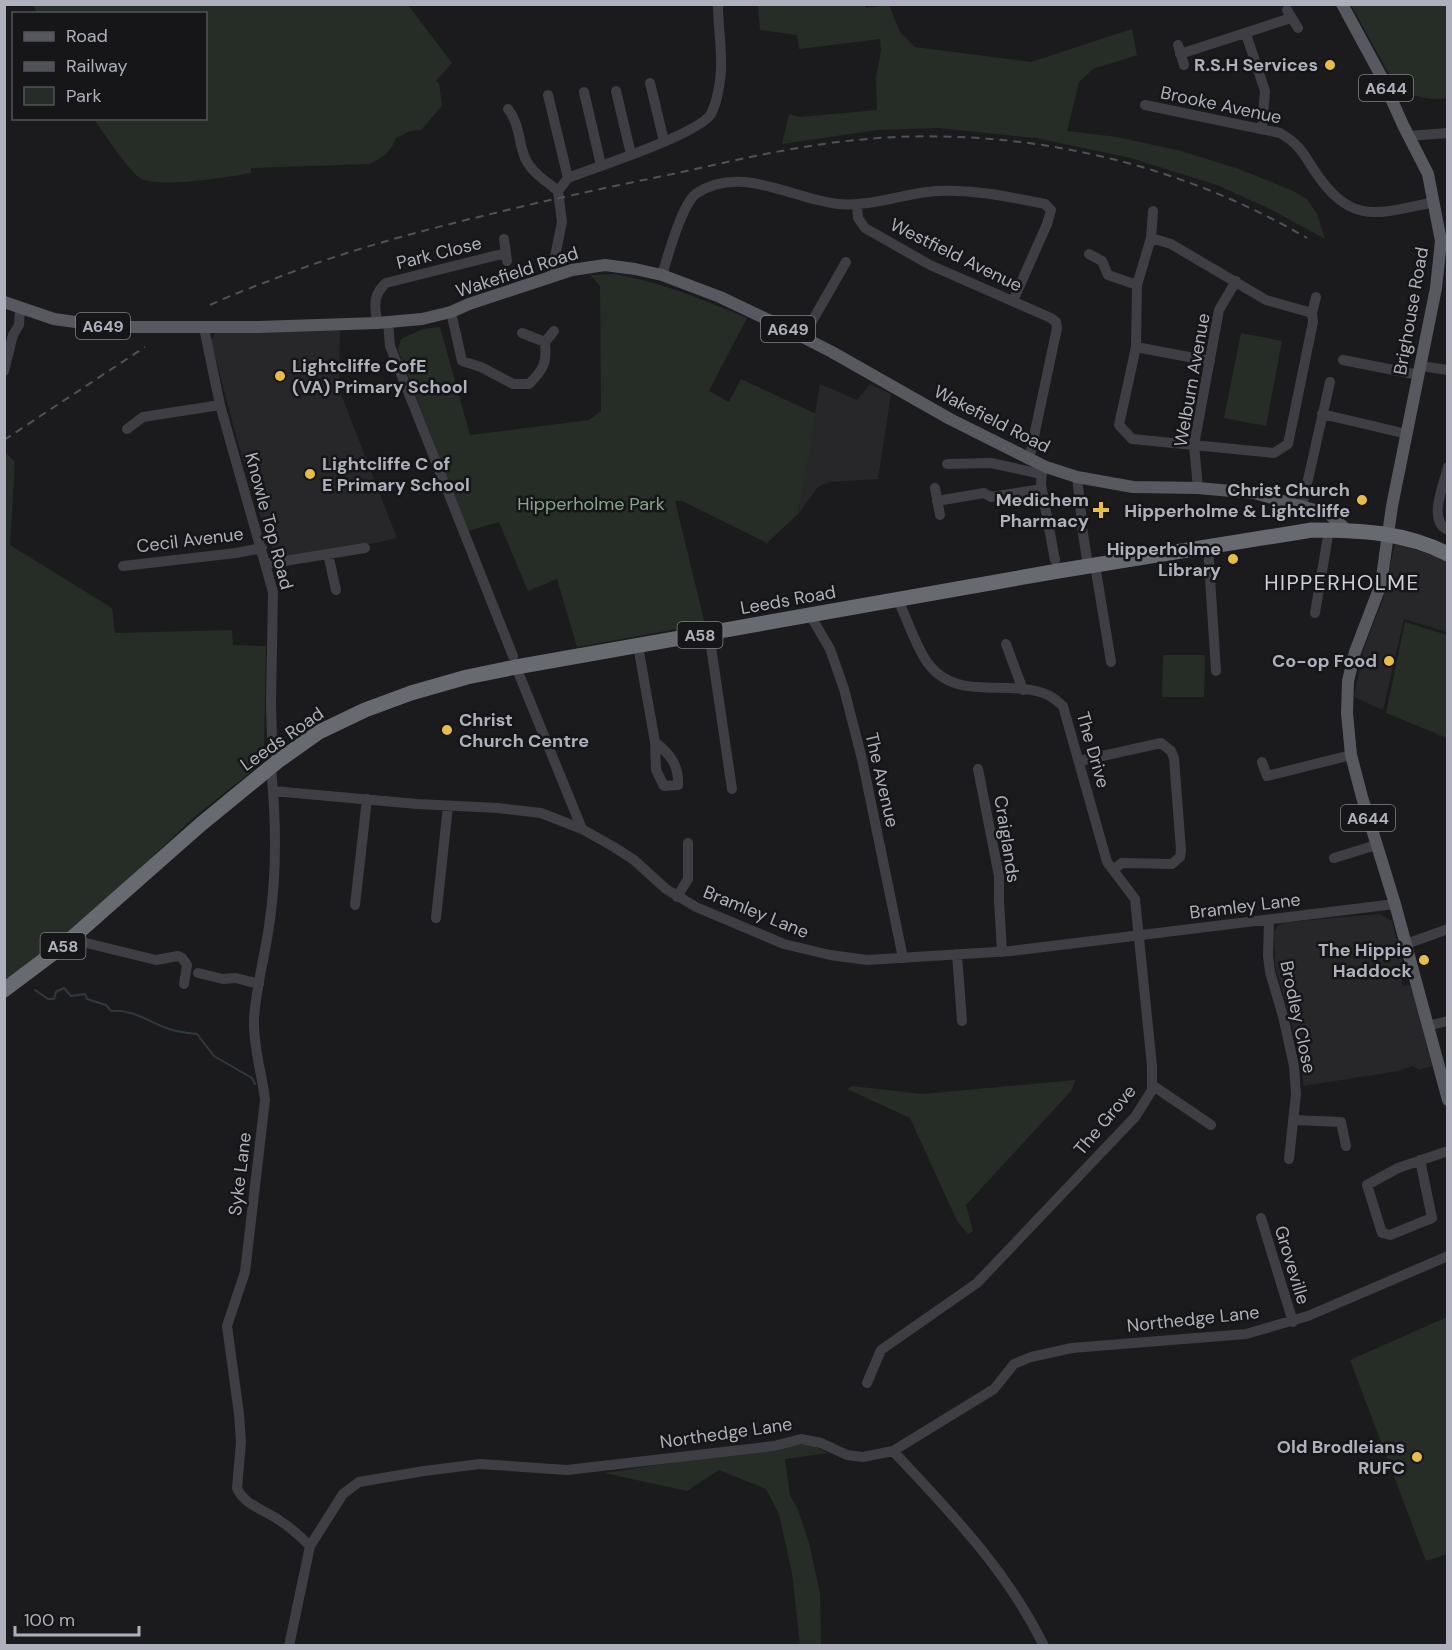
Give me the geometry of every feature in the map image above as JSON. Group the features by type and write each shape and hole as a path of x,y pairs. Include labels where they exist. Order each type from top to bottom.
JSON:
{"highway":[{"name":"Leeds Road","path":"70,939 200,825 319,732 365,710 411,693 514,662 638,646 1092,565 1312,530 1347,530 1388,534"},
{"name":"A58","path":"1388,534 1434,547 1448,554"},
{"name":"A58","path":"4,990 70,939"}],"main road":[{"name":"Brighouse Road","path":"1342,4 1380,74 1428,174 1444,241 1388,534"},
{"name":"Wakefield Road","path":"4,302 54,319 111,327 204,328 382,322 422,319 451,312 572,270 605,265 635,269 662,275 742,307 803,337 940,414 1029,460 1041,470 1133,487 1198,488 1254,494 1329,513 1347,530"},
{"name":"A644","path":"1388,534 1381,584 1355,652 1348,681 1348,737 1427,1026 1444,1076 1448,1100"}],"street":[{"path":"558,191 568,178 694,128 710,114 718,92 722,56 718,4"},
{"path":"1181,55 1246,34 1289,14 1298,28"},
{"path":"1246,34 1265,91 1262,129"},
{"path":"650,83 664,141"},
{"path":"616,91 631,154"},
{"path":"584,92 601,165"},
{"path":"548,95 568,178"},
{"name":"Brooke Avenue","path":"1145,105 1281,133 1294,141 1329,192 1347,206 1369,213 1381,213 1434,202"},
{"path":"508,109 515,117 525,158 534,171 558,191 562,222 551,276"},
{"path":"1408,136 1448,133"},
{"path":"662,275 686,204 696,193 719,183 752,182 797,196 838,204 857,204 936,191 986,194 1049,206 1051,215 1013,301"},
{"name":"Westfield Avenue","path":"857,204 858,218 865,228 930,265 1056,322 1057,328 1029,460"},
{"path":"1153,212 1151,238 1137,285 1136,347 1119,426 1132,439 1274,453 1288,444 1316,297"},
{"path":"1151,238 1171,244 1236,280 1266,300 1312,313"},
{"name":"Park Close","path":"504,239 507,257 386,284 378,291 375,302 390,346 514,662 582,829"},
{"path":"1089,254 1102,261 1108,275 1137,285"},
{"path":"803,337 846,262"},
{"name":"Welburn Avenue","path":"1198,488 1194,445 1220,310 1236,280"},
{"path":"4,371 13,335 19,325 20,308"},
{"path":"451,312 462,361 481,367 513,384 529,384 540,373 547,359 545,342 554,330"},
{"name":"Knowle Top Road","path":"204,328 220,405 273,592 272,738 274,765"},
{"path":"522,333 545,342"},
{"path":"1136,347 1210,361"},
{"path":"1343,360 1420,370 1448,370"},
{"path":"1302,506 1330,382"},
{"path":"127,429 143,417 220,405"},
{"path":"1322,414 1407,434"},
{"path":"947,464 991,463 1041,470 1042,489 1055,560"},
{"path":"1448,466 1437,511 1437,522 1443,529 1448,530"},
{"path":"1077,477 1082,525 1111,662"},
{"path":"935,488 940,515"},
{"path":"937,501 984,493 991,497 1042,489"},
{"path":"1315,614 1329,530"},
{"path":"1208,547 1216,671"},
{"name":"Cecil Avenue","path":"123,566 262,548"},
{"path":"266,564 365,548"},
{"path":"328,554 336,590"},
{"name":"The Drive","path":"898,600 926,660 945,680 967,687 1023,690 1048,695 1063,706 1107,862 1135,899 1138,936"},
{"name":"The Avenue","path":"810,615 830,649 844,689 862,759 903,958"},
{"path":"709,633 732,789"},
{"path":"1006,644 1023,690"},
{"path":"638,646 655,741"},
{"path":"1080,761 1161,743 1171,751 1174,758 1180,857 1172,864 1122,863 1113,870"},
{"path":"1262,762 1267,776 1351,754"},
{"name":"Syke Lane","path":"274,765 271,911 254,1021 256,1058 263,1080 265,1100 245,1272 227,1326 241,1442 237,1488 246,1501 282,1522 310,1545"},
{"name":"Craiglands","path":"978,769 999,876 1002,952"},
{"name":"Bramley Lane","path":"273,791 541,813 582,829 634,860 677,897 784,944 806,951 867,960 1002,952 1395,904"},
{"path":"355,905 367,799"},
{"path":"436,918 448,806"},
{"path":"677,897 688,879 688,843"},
{"path":"1334,858 1376,845"},
{"name":"Brodley Close","path":"1269,920 1270,972 1294,1066 1296,1094 1289,1159"},
{"path":"1406,944 1448,929"},
{"name":"The Grove","path":"867,1383 881,1350 977,1283 1134,1117 1152,1090 1152,1066 1138,936"},
{"path":"70,939 156,960 178,956 187,965 183,984"},
{"path":"957,954 962,1021"},
{"path":"198,974 223,979 236,978 260,984"},
{"path":"1427,1026 1448,1021"},
{"path":"1152,1085 1211,1125"},
{"path":"1293,1120 1341,1122 1346,1146"},
{"path":"1420,1160 1432,1218 1390,1235 1382,1233 1367,1185 1398,1168 1420,1160 1448,1151"},
{"name":"Groveville","path":"1261,1218 1293,1322"},
{"name":"Northedge Lane","path":"289,1646 310,1545 343,1494 359,1482 480,1464 567,1470 774,1446 801,1439 821,1443 847,1455 863,1457 893,1451 994,1389 1014,1364 1031,1357 1072,1348 1246,1334 1293,1322 1448,1256"},
{"path":"893,1451 951,1512 990,1560 1029,1614 1044,1646"}],"shaded area":[{"name":"Lightcliffe C of E Primary School","path":"340,329 339,389 397,538 352,548 275,557 236,436 211,341 215,333"},
{"path":"820,384 857,400 870,384 891,394 878,479 830,482 818,487 798,514"},
{"path":"1395,543 1447,560 1447,632 1404,619 1383,710 1354,697 1364,648 1383,599"},
{"path":"1380,914 1392,921 1402,959 1402,986 1411,985 1432,1066 1419,1070 1413,1066 1398,1071 1303,1086 1302,1061 1275,965 1274,932 1278,925 1287,922"}],"green space":[{"path":"864,4 866,8 889,5 900,32 915,47 1031,62 1132,29 1137,55 1093,69 1079,82 1067,131 1117,137 1181,151 1239,169 1291,190 1307,199 1317,214 1325,239 1270,209 1217,185 1131,158 1036,138 938,128 877,130 782,144 789,114 799,117 877,110 876,77 881,51 880,39 799,49 797,35 760,30 758,5"},
{"path":"33,5 408,5 452,63 436,81 439,83 442,106 421,130 410,131 396,138 386,154 370,164 251,168 251,173 211,179 177,182 149,181 135,174 95,120 207,120 207,12 36,12"},
{"path":"1351,5 1447,5 1447,98 1420,97 1407,93 1395,85"},
{"name":"Hipperholme Park","path":"615,274 666,287 747,318 709,391 729,402 741,379 816,414 798,514 767,543 682,501 675,501 705,624 577,647 557,579 528,591 499,522 468,531 398,350 401,339 423,329 440,327 470,435 589,420 601,411 600,286 590,275"},
{"path":"1241,333 1282,341 1266,426 1224,418"},
{"path":"5,452 15,462 10,545 112,608 115,633 232,630 233,645 266,646 262,761 206,807 77,925 5,980"},
{"path":"1405,622 1447,635 1447,738 1386,713"},
{"path":"1163,655 1205,655 1204,697 1162,697"},
{"path":"1075,1080 1072,1090 966,1205 973,1231 968,1234 957,1221 910,1118 847,1089 852,1086 922,1094"},
{"name":"Old Brodleians RUFC","path":"1447,1317 1447,1554 1426,1561 1350,1360"},
{"path":"795,1444 811,1445 828,1453 785,1459 790,1495 798,1510 809,1543 820,1593 821,1645 800,1645 792,1573 779,1514 766,1489 719,1470 687,1491 604,1473"}],"waterway":[{"path":"35,990 48,999 54,999 56,992 64,988 71,996 85,994 87,999 106,1005 111,1011 127,1012 172,1030 197,1034 214,1056 252,1078 255,1084"}],"railway":[{"path":"210,305 338,256 470,219 762,155 843,141 897,137 1004,140 1057,147 1109,158 1211,191 1307,238"},
{"path":"4,440 145,347"}],"place":[{"name":"R.S.H Services","path":"1330,65"},
{"name":"Lightcliffe CofE (VA) Primary School","path":"280,376"},
{"name":"Lightcliffe C of E Primary School","path":"310,474"},
{"name":"Christ Church Hipperholme & Lightcliffe","path":"1362,500"},
{"name":"Medichem Pharmacy","path":"1101,510"},
{"name":"Hipperholme Library","path":"1233,559"},
{"name":"Co-op Food","path":"1389,661"},
{"name":"Christ Church Centre","path":"447,730"},
{"name":"The Hippie Haddock","path":"1424,960"},
{"name":"Old Brodleians RUFC","path":"1417,1457"}],"district":[{"name":"HIPPERHOLME","path":"1342,583"}]}
